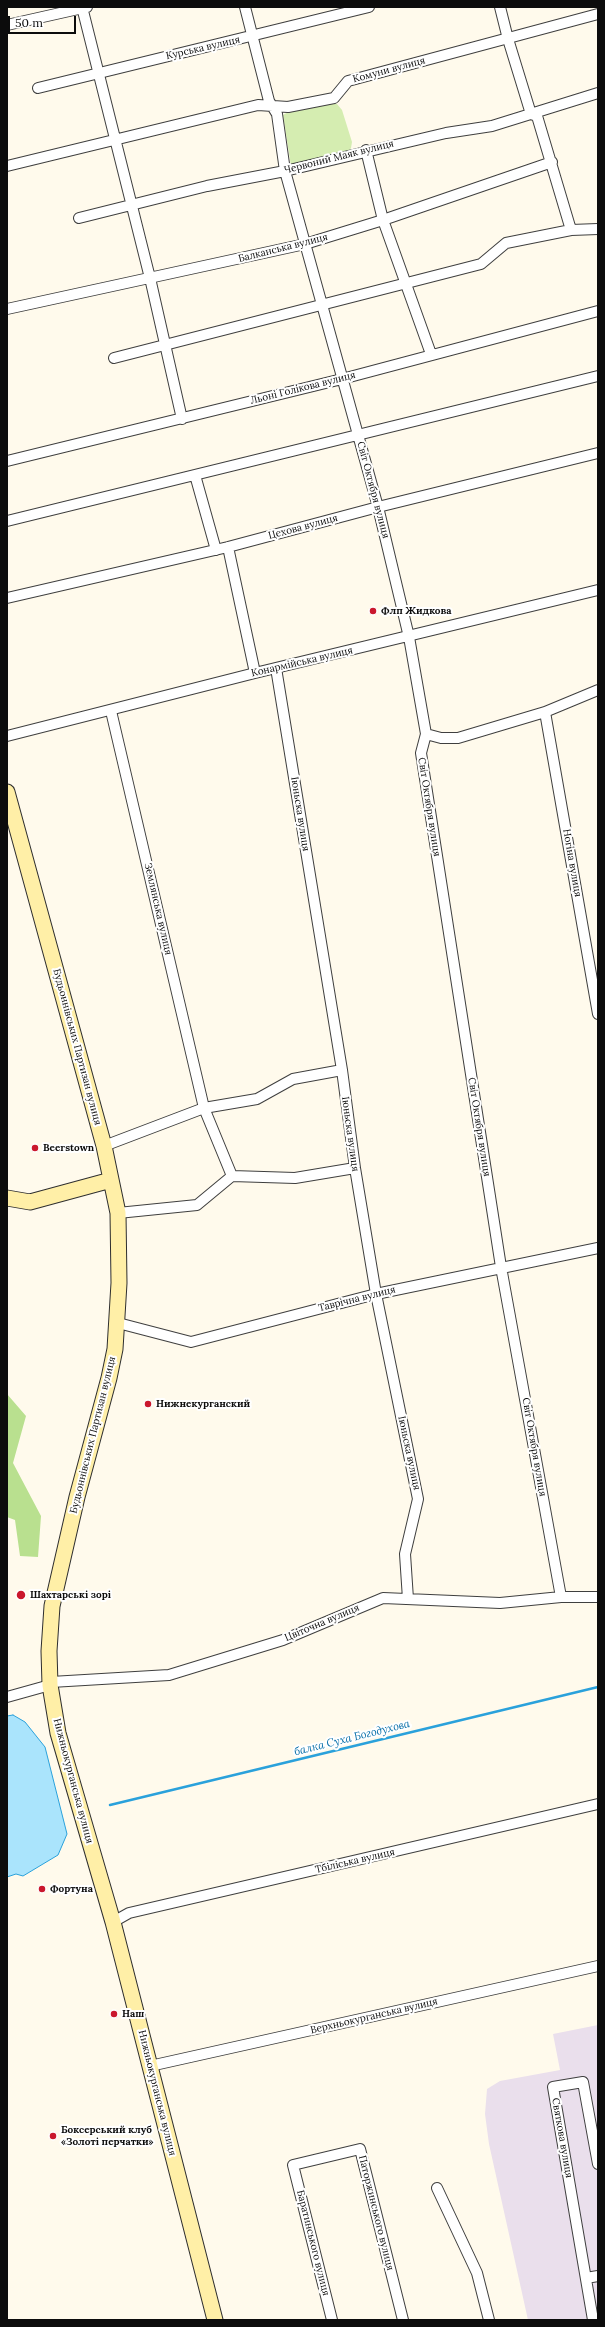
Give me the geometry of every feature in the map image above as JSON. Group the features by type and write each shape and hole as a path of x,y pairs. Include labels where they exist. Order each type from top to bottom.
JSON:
{"main road":[{"name":"Будьоннівських Партизан вулиця","path":"7,792 104,1146 118,1213 118,1323 109,1378 77,1497 52,1606 49,1651 50,1683"},
{"path":"7,1198 30,1202 111,1180"},
{"name":"Нижньокурганська вулиця","path":"50,1683 58,1733 113,1922 214,2320"}],"street":[{"path":"7,25 84,7 114,139 150,278 182,419"},
{"name":"Світ Октября вулиця","path":"246,7 271,106 277,114 285,171 378,507 408,637 426,734 421,753 501,1267 561,1597"},
{"name":"Курська вулиця","path":"38,88 369,7"},
{"path":"500,7 508,39 531,114 537,116 552,162 571,230"},
{"name":"Комуни вулиця","path":"7,166 258,104 288,107 334,98 348,81 598,14"},
{"name":"Червоний Маяк вулиця","path":"79,218 130,204 207,186 285,171 366,150 492,126 598,93"},
{"path":"366,150 383,220 405,286 431,354"},
{"name":"Балканська вулиця","path":"7,309 305,244 383,220 552,162"},
{"path":"114,358 405,286 481,264 506,243 571,230 598,229"},
{"name":"Льоні Голікова вулиця","path":"7,461 342,379 431,354 598,311"},
{"path":"7,521 598,376"},
{"name":"Цехова вулиця","path":"7,598 216,550 378,507 598,453"},
{"path":"195,475 216,550"},
{"path":"228,547 255,673"},
{"name":"Конармійська вулиця","path":"7,736 111,711 255,673 598,590"},
{"name":"Iюньска вулиця","path":"276,668 342,1070 355,1168 376,1294 418,1499 405,1554 408,1599"},
{"path":"426,734 441,738 458,738 545,712 598,690"},
{"name":"Землянська вулиця","path":"111,711 204,1108 232,1176"},
{"name":"Ногіна вулиця","path":"545,712 595,973 598,1014"},
{"path":"104,1146 204,1108 257,1099 293,1079 342,1070"},
{"path":"118,1213 197,1205 232,1176 296,1178 355,1168"},
{"name":"Таврічна вулиця","path":"118,1323 191,1342 376,1294 598,1248"},
{"name":"Цвiточна вулиця","path":"7,1697 50,1683 169,1675 283,1640 383,1598 500,1603 561,1597 598,1598"},
{"name":"Тбіліська вулиця","path":"113,1922 129,1913 598,1804"},
{"name":"Верхньокурганська вулиця","path":"150,2066 598,1966"},
{"name":"Святкова вулиця","path":"593,2320 553,2087 583,2082 598,2164"},
{"name":"Паторжинського вулиця","path":"293,2165 360,2149 403,2320"},
{"name":"Баратинського вулиця","path":"293,2165 332,2320"},
{"path":"437,2188 477,2274 489,2320"},
{"path":"586,2278 598,2276"}],"shaded area":[{"path":"598,2025 598,2320 528,2320 489,2144 485,2114 487,2089 500,2081 560,2070 553,2034"}],"green space":[{"path":"331,103 337,104 342,110 352,142 351,148 348,152 291,166 283,115 290,111"},
{"path":"7,1394 26,1416 13,1463 41,1516 38,1557 20,1556 15,1520 7,1517"}],"water":[{"path":"13,1715 25,1722 45,1747 67,1834 58,1855 23,1876 16,1874 7,1877 7,1716"}],"waterway":[{"name":"балка Суха Богодухова","path":"110,1805 598,1687"}],"place":[{"name":"Флп Жидкова","path":"373,611"},
{"name":"Beerstown","path":"35,1148"},
{"name":"Нижнекурганский","path":"148,1404"},
{"name":"Шахтарські зорі","path":"21,1595"},
{"name":"Фортуна","path":"42,1889"},
{"name":"Наш","path":"114,2014"},
{"name":"Боксерський клуб «Золоті перчатки»","path":"53,2136"}]}
